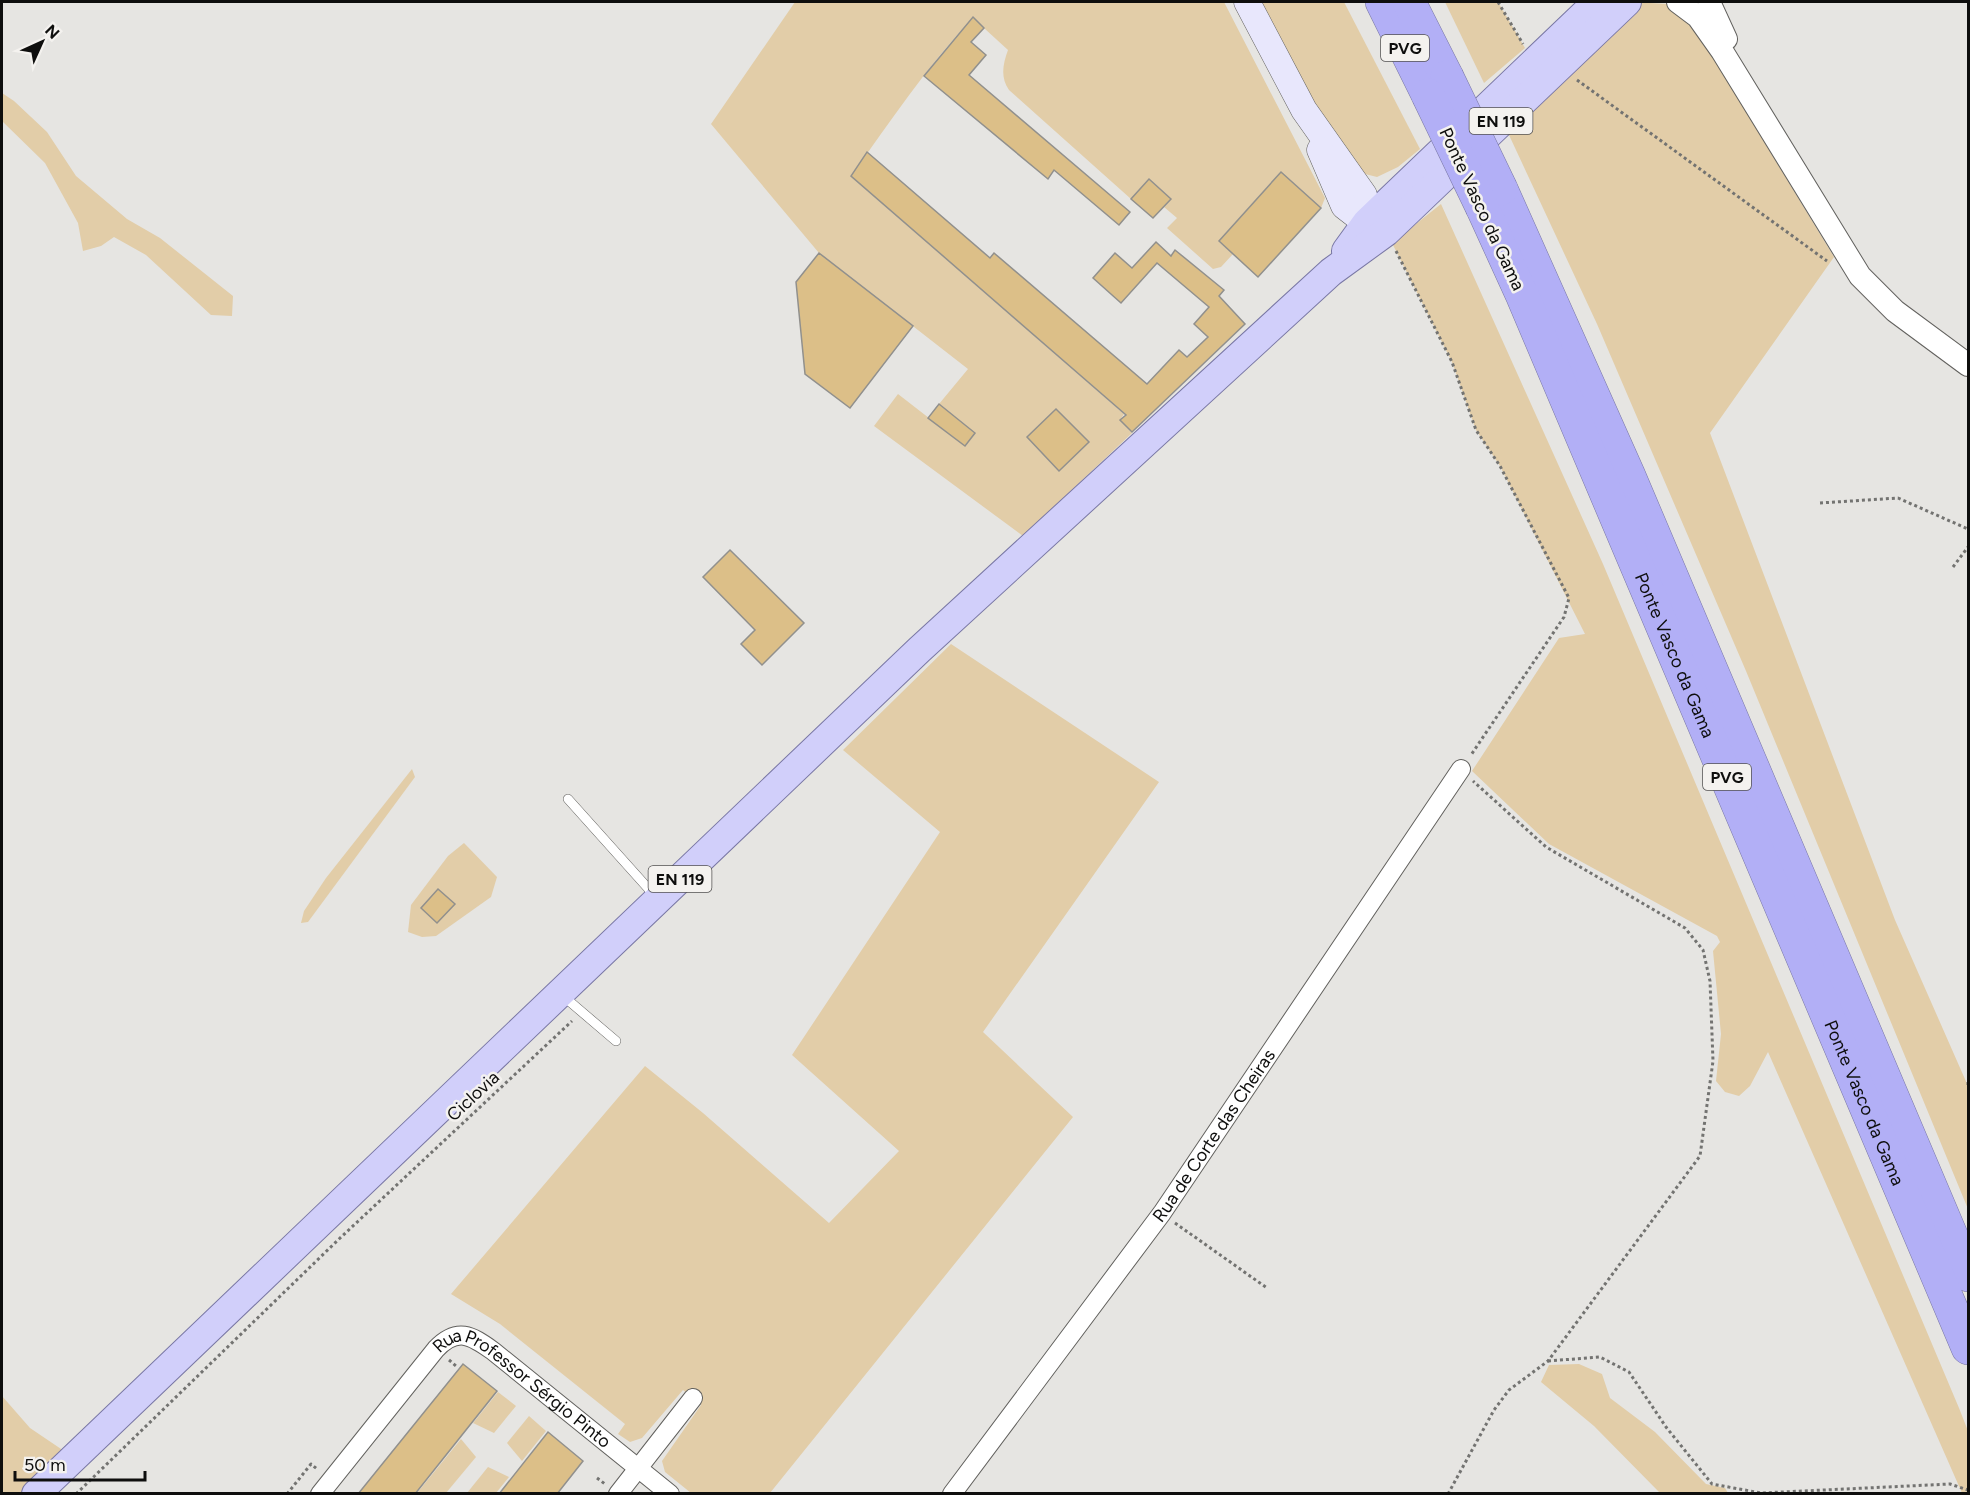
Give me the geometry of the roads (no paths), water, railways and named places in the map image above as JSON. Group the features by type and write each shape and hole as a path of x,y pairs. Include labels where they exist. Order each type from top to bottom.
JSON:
{"highway":[{"name":"Ponte Vasco da Gama","path":"1382,2 1438,86"},
{"name":"Ponte Vasco da Gama","path":"1409,2 1438,86 1629,476 1968,1275"},
{"name":"Ponte Vasco da Gama","path":"1492,198 1523,297 1968,1348"}],"main road":[{"path":"1247,2 1304,110 1344,206 1378,230"},
{"name":"EN 119","path":"1378,230 1425,166 1620,3"},
{"name":"EN 119","path":"36,1494 919,650 1378,230 1537,73"},
{"path":"1304,110 1364,195 1378,230"},
{"path":"1343,168 1362,182 1381,186 1399,182 1425,166"}],"street":[{"path":"1678,2 1698,7 1860,276 1895,310 1968,365"},
{"name":"Rua de Corte das Cheiras","path":"952,1494 1162,1214 1461,769"},
{"name":"Rua Professor Sérgio Pinto","path":"320,1494 436,1349 445,1340 459,1335 476,1339 670,1494"},
{"path":"618,1494 693,1398"}],"lane":[{"path":"568,799 659,900"},
{"path":"560,994 616,1041"}]}
